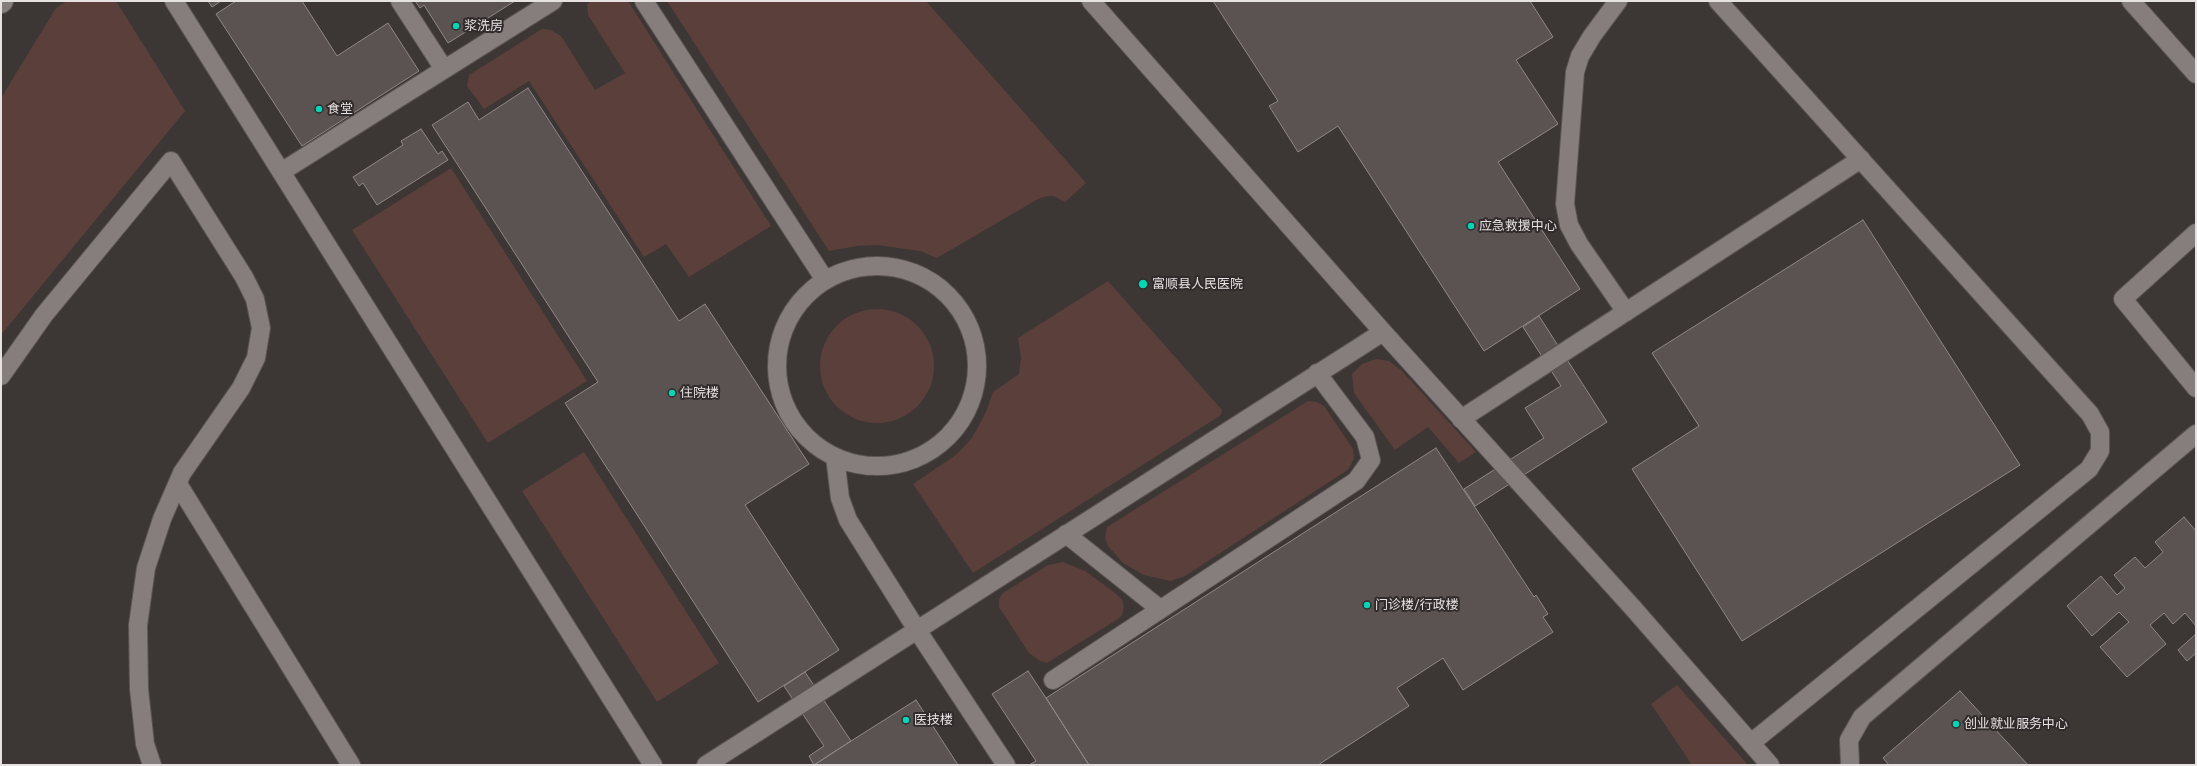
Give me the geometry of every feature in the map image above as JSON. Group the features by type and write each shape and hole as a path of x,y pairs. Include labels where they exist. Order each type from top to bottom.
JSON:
{"lane":[{"path":"174,1 653,765"},
{"path":"400,1 444,69"},
{"path":"281,172 552,1"},
{"path":"644,1 825,280"},
{"path":"1091,1 1383,332 1633,608 1770,765"},
{"path":"1618,1 1592,36 1580,56 1575,72 1565,204 1569,225 1579,244 1626,312"},
{"path":"1718,1 2090,414 2100,432 2100,451 2089,469 1752,743"},
{"path":"2131,1 2196,74"},
{"path":"1461,419 1860,159"},
{"path":"1,376 44,315 171,161 244,277 256,299 261,328 256,358 241,388 182,473 162,519 146,568 138,625 140,697 145,744 152,765"},
{"path":"2196,233 2123,299 2196,388"},
{"path":"874,265 897,268 918,274 937,286 954,302 966,321 974,342 978,364 975,386 965,414 957,427 941,443 923,456 901,463 879,466 856,464 835,457 816,446 805,435 787,411 779,390 776,367 778,345 785,324 796,304 812,288 825,280 852,268 874,265"},
{"path":"706,765 1383,332"},
{"path":"1053,680 1356,481 1371,460 1365,437 1317,373"},
{"path":"1850,765 1849,740 1862,717 2196,434"},
{"path":"835,457 840,498 848,520 917,630 1006,765"},
{"path":"178,484 351,765"},
{"path":"1066,534 1160,610"}],"shaded area":[{"path":"67,1 116,1 185,111 1,335 1,98 56,8"},
{"path":"590,1 628,1 771,226 689,277 666,244 644,257 529,81 484,109 467,86 469,75 542,29 551,30 561,36 595,90 625,73 588,15 587,5"},
{"path":"667,1 926,1 1086,183 1065,202 1054,196 1047,196 1038,199 937,258 920,251 877,245 857,246 829,251"},
{"path":"451,168 587,381 488,443 352,230"},
{"path":"1108,281 1222,410 1221,415 973,573 913,484 957,454 972,438 986,412 993,392 1019,374 1021,358 1018,338"},
{"path":"877,309 888,310 899,314 909,319 917,326 924,334 929,344 933,355 933,377 929,388 924,398 917,406 909,413 899,418 888,422 877,423 866,422 855,418 845,413 837,406 830,398 825,388 821,377 820,366 821,355 825,344 830,334 837,326 845,319 855,314 866,310"},
{"path":"1376,359 1389,361 1401,370 1476,452 1459,463 1428,427 1395,450 1354,393 1352,374 1362,364"},
{"path":"1308,401 1317,402 1324,406 1353,449 1354,458 1349,469 1185,576 1170,581 1144,575 1123,563 1108,546 1105,538 1107,527"},
{"path":"584,452 719,663 657,702 522,491"},
{"path":"1063,562 1085,571 1111,590 1122,599 1124,607 1122,615 1118,619 1047,663 1040,661 1029,653 999,607 999,599 1003,593 1048,565"},
{"path":"1677,685 1748,765 1692,765 1651,704"}],"building":[{"path":"208,1 221,1 212,7"},
{"name":"食堂","path":"236,1 302,1 337,56 388,23 419,71 302,146 216,14"},
{"name":"浆洗房","path":"415,1 515,1 448,43 424,5 420,8"},
{"name":"应急救援中心","path":"1213,1 1530,1 1553,37 1516,60 1558,124 1498,162 1580,289 1484,351 1338,126 1298,152 1269,106 1278,101"},
{"name":"住院楼","path":"528,88 679,321 705,304 809,464 745,505 839,650 758,702 565,403 598,382 432,125 468,102 479,120"},
{"path":"421,129 438,154 442,151 448,160 377,205 363,183 359,186 353,177 403,145 401,141"},
{"path":"1863,220 2020,465 1742,641 1632,469 1699,426 1652,353"},
{"path":"1539,316 1607,422 1475,506 1464,489 1544,438 1525,408 1561,386 1523,327"},
{"name":"门诊楼/行政楼","path":"1436,448 1534,597 1536,595 1548,614 1543,617 1553,632 1463,690 1443,658 1397,688 1409,706 1318,765 1089,765 1046,698"},
{"path":"2184,517 2196,531 2196,626 2185,613 2173,624 2164,613 2150,625 2166,644 2127,677 2100,647 2129,622 2119,612 2092,636 2067,606 2101,576 2117,595 2125,588 2114,575 2135,557 2145,568 2163,552 2155,542"},
{"path":"2196,634 2196,653 2187,661 2178,650"},
{"path":"1028,671 1089,765 1029,765 1036,761 992,694"},
{"path":"805,672 851,741 814,765 809,756 824,746 784,686"},
{"name":"创业就业服务中心","path":"1960,691 2028,765 1889,765 1883,758"},
{"name":"医技楼","path":"916,700 958,765 814,765 851,741"}],"place":[{"name":"浆洗房","path":"456,26"},
{"name":"食堂","path":"319,109"},
{"name":"应急救援中心","path":"1471,226"},
{"name":"富顺县人民医院","path":"1143,284"},
{"name":"住院楼","path":"672,393"},
{"name":"门诊楼/行政楼","path":"1367,605"},
{"name":"医技楼","path":"906,720"},
{"name":"创业就业服务中心","path":"1956,724"}]}
